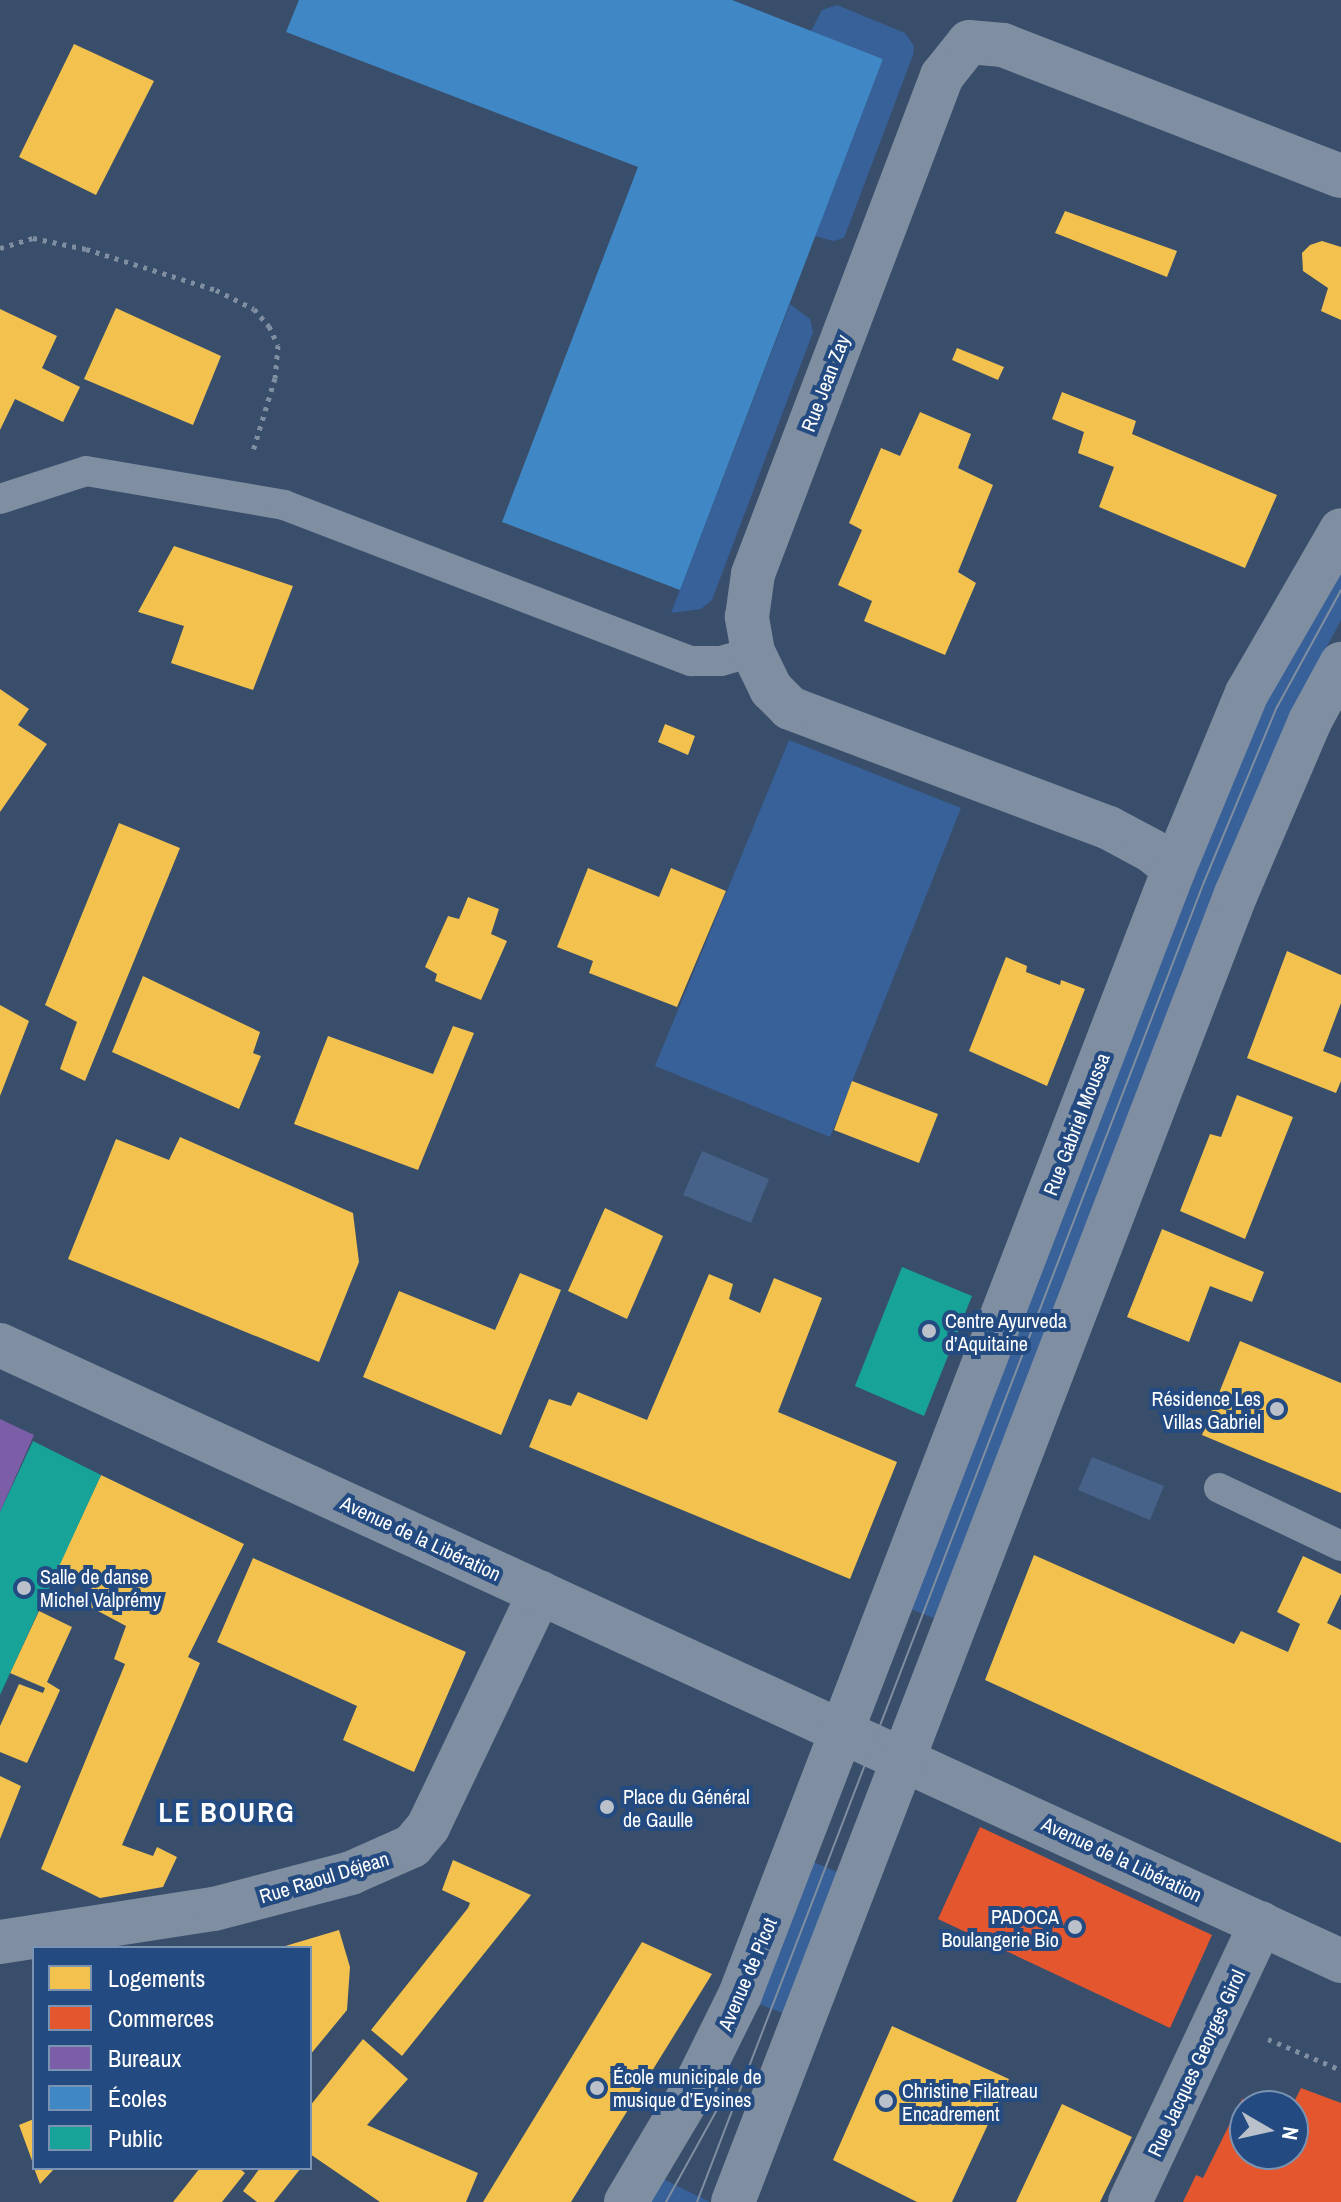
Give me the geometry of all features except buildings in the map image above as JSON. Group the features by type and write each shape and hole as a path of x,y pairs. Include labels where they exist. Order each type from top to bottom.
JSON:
{"street":[{"name":"Rue Jean Zay","path":"1174,869 1152,851 1109,828 790,708 771,689 753,652 747,617 753,574 942,76 969,42 1003,45 1341,176"},
{"name":"Rue Gabriel Moussa","path":"842,1733 1174,869 1247,693 1341,530"},
{"path":"733,2202 1236,894 1310,721 1341,664"},
{"name":"Avenue de la Libération","path":"0,1345 1341,1961"},
{"name":"Rue Raoul Déjean","path":"0,1942 214,1909 351,1873 412,1846 435,1813 540,1592"},
{"name":"Avenue de Picot","path":"626,2202 695,2086 740,1995 842,1733"},
{"name":"Rue Jacques Georges Girol","path":"1130,2202 1261,1923"}],"lane":[{"path":"0,499 86,471 284,505 691,661 721,661 753,652"},
{"path":"1219,1488 1341,1546"}],"path":[{"path":"0,248 33,238 86,249 216,290 254,309 269,326 278,345 275,378 252,457 246,499"},
{"path":"1218,2017 1341,2070"}],"shaded area":[{"path":"837,5 905,33 914,46 844,238 833,241 815,236 883,59 811,31 822,10"},
{"path":"790,304 810,319 813,332 712,600 701,609 671,613"},
{"path":"1341,563 1341,620 1292,712 934,1618 908,1608 1263,702"},
{"path":"789,740 961,808 830,1137 655,1066"},
{"path":"702,1151 769,1179 751,1223 683,1195"},
{"path":"1092,1457 1164,1486 1150,1520 1078,1490"},
{"path":"811,1861 837,1872 783,2013 756,2003"},
{"path":"663,2179 710,2202 649,2202"}],"tram line":[{"path":"697,2202 1204,882 1277,707 1341,590"},
{"path":"666,2202 735,2077"}],"place":[{"name":"Centre Ayurveda d’Aquitaine","path":"929,1331"},
{"name":"Résidence Les Villas Gabriel","path":"1277,1409"},
{"name":"Salle de danse Michel Valprémy","path":"24,1588"},
{"name":"Place du Général de Gaulle","path":"607,1807"},
{"name":"PADOCA Boulangerie Bio","path":"1075,1927"},
{"name":"École municipale de musique d’Eysines","path":"597,2088"},
{"name":"Christine Filatreau Encadrement","path":"886,2101"}],"district":[{"name":"LE BOURG","path":"227,1812"}]}
